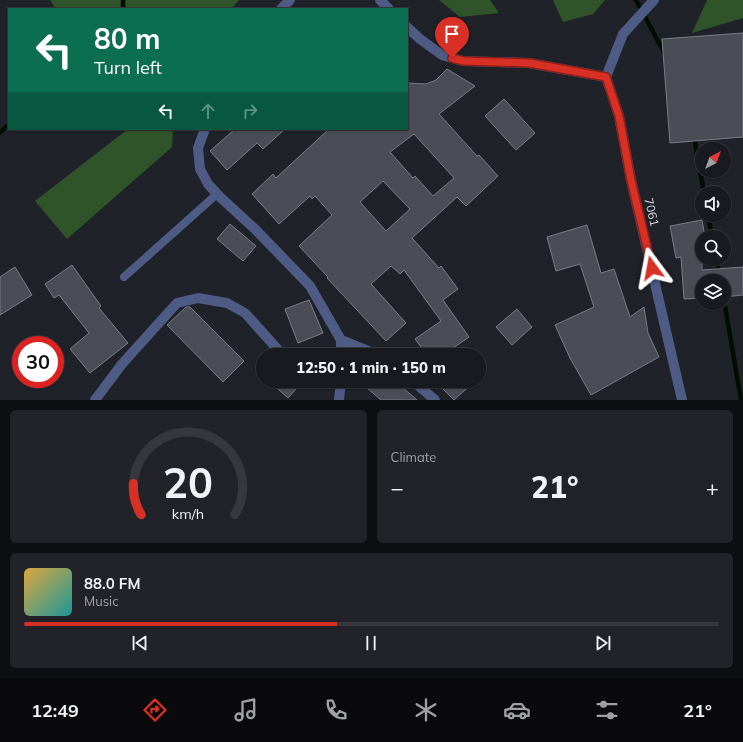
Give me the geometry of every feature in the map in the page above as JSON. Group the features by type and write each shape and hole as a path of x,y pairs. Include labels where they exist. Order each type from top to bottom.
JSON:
{"street":[{"path":"282,8 290,0"},
{"path":"380,0 388,8"},
{"path":"408,28 442,55 463,61 529,63 606,77 623,34 654,0"},
{"name":"7061","path":"606,77 619,116 631,180 682,400"},
{"path":"205,130 198,148 200,169 208,184 255,229 310,286 341,340 341,348"},
{"path":"95,400 122,364 177,303 198,298 227,304 246,313 277,348"},
{"path":"341,340 361,348"},
{"path":"339,400 340,388"},
{"path":"420,388 435,400"}],"lane":[{"path":"124,277 217,194"}],"green space":[{"path":"50,0 239,0 232,8 55,8"},
{"path":"439,0 490,0 499,13 460,17"},
{"path":"553,0 605,0 593,14 563,22"},
{"path":"707,0 743,0 743,18 692,33"},
{"path":"127,130 173,130 172,147 67,239 35,201"}],"building":[{"path":"743,33 743,137 670,143 662,39"},
{"path":"447,69 475,86 439,114 477,156 479,155 498,176 466,206 457,197 412,238 439,268 441,266 458,289 443,300 469,337 453,348 422,348 415,339 441,321 404,270 400,274 391,266 371,284 406,323 386,341 327,278 328,277 299,246 332,215 315,196 312,199 310,196 279,224 252,194 273,174 276,178 328,130 408,130 408,83 426,84 436,80","holes":["414,134 454,178 433,196 415,176 413,178 390,152","383,181 410,209 386,231 360,202"]},
{"path":"504,99 535,133 516,150 485,116"},
{"path":"234,130 284,130 263,149 257,143 227,170 210,151"},
{"path":"695,221 702,222 704,230 695,230 695,266 702,266 702,270 743,267 743,295 731,296 731,274 695,274 695,298 684,299 681,257 676,258 670,226"},
{"path":"230,224 256,246 243,261 217,239"},
{"path":"587,225 601,273 614,269 630,317 644,307 648,333 659,357 591,395 570,358 555,325 594,307 580,264 556,271 547,237"},
{"path":"72,265 101,306 99,308 128,343 90,373 70,349 89,333 59,295 54,298 45,284"},
{"path":"15,267 32,295 0,315 0,277"},
{"path":"309,300 323,333 298,343 285,309"},
{"path":"186,307 190,307 244,361 223,382 167,325"},
{"path":"517,309 532,327 512,345 496,327"},
{"path":"277,388 297,388 288,398"},
{"path":"367,388 403,388 417,400 381,400"},
{"path":"442,388 467,388 454,400"}],"waterway":[{"path":"123,0 123,8"},
{"path":"636,0 666,56"},
{"path":"0,133 8,125"},
{"path":"694,136 703,186"},
{"path":"709,222 711,230"},
{"path":"718,266 719,274"},
{"path":"726,310 741,400"}],"route":[{"path":"452,58 463,61 529,63 606,77 619,116 631,180 652,268"}]}
